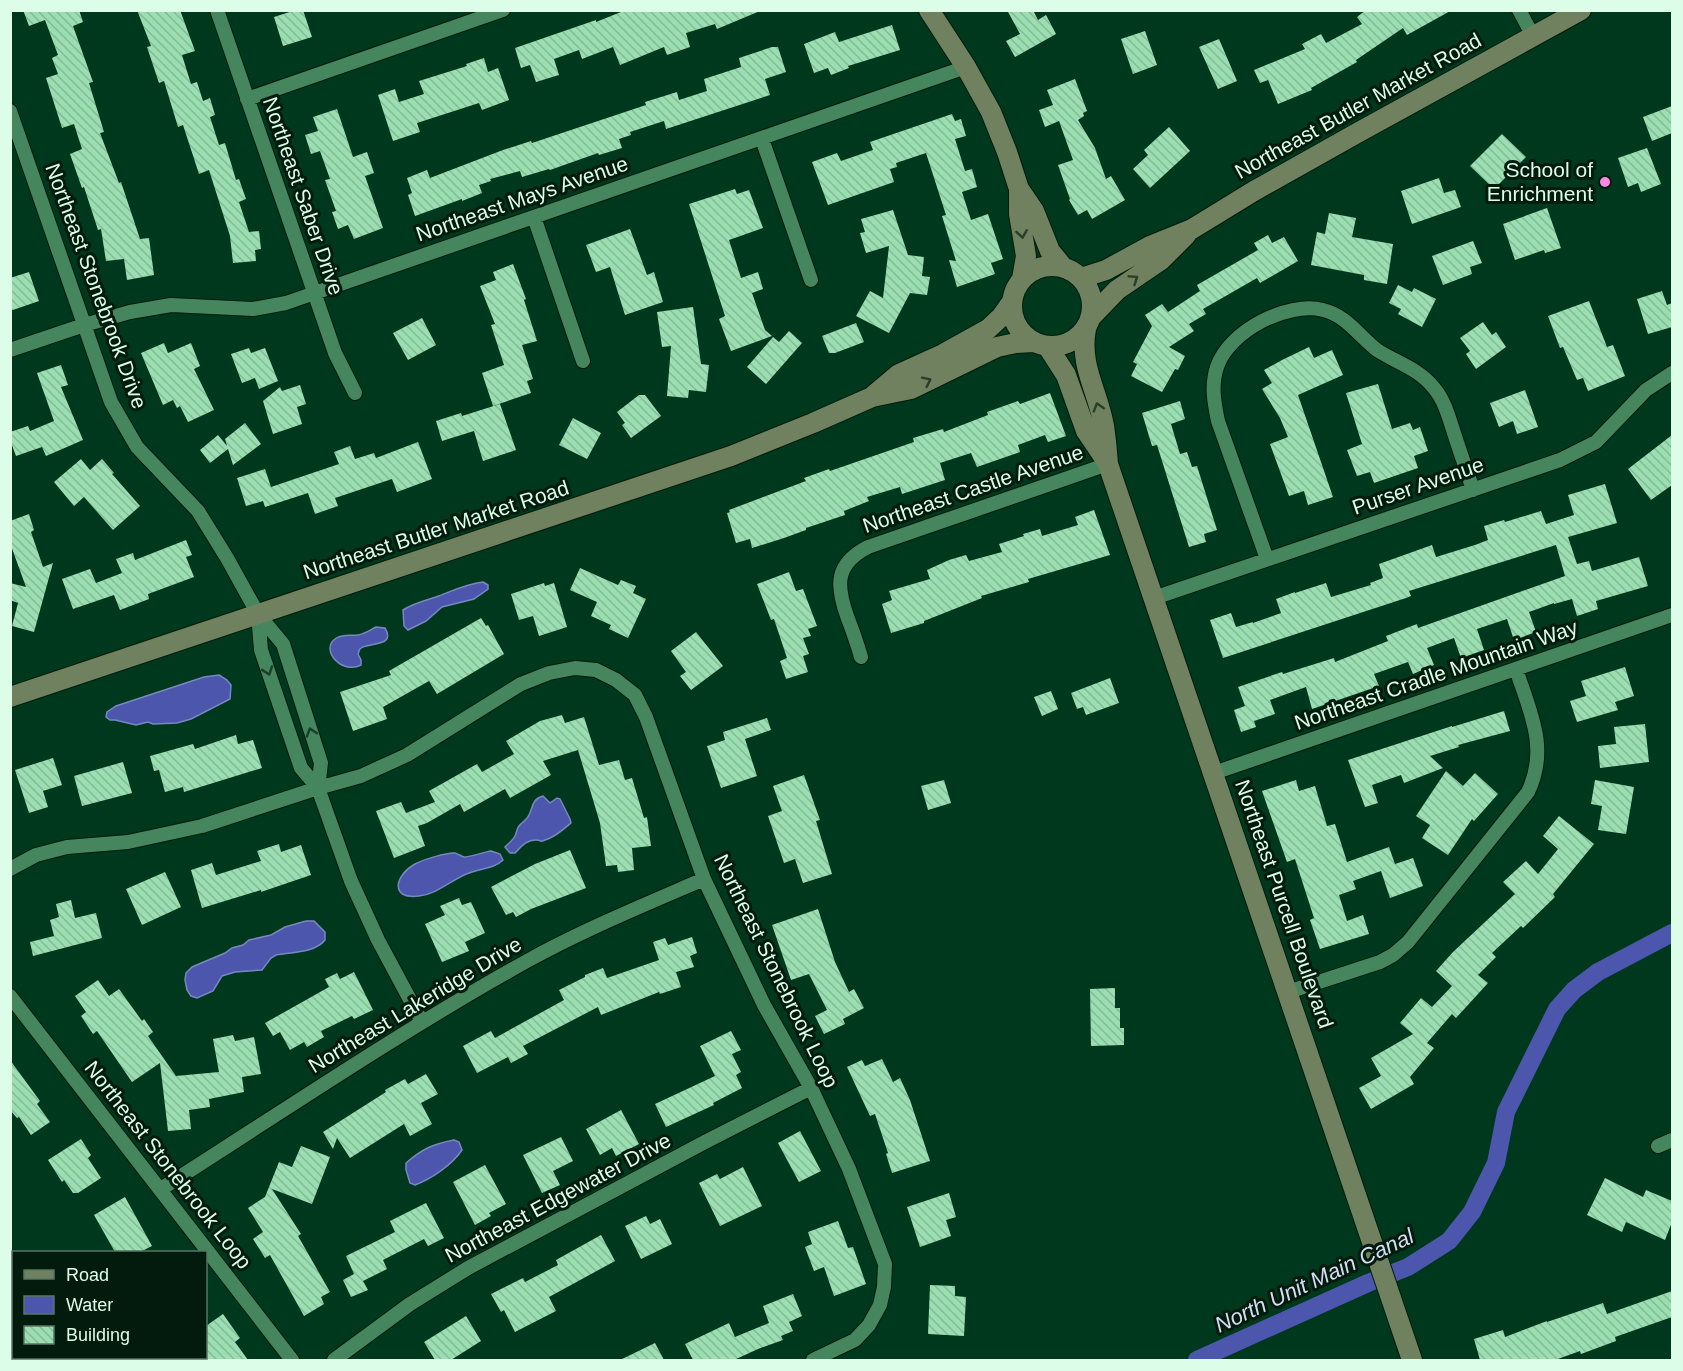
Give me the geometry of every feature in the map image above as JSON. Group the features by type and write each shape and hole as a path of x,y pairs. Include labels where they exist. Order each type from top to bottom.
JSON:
{"main road":[{"path":"929,10 966,67 991,112 1019,189 1034,211 1050,250 1063,267 1081,278 1090,292 1093,305 1088,323 1077,338 1066,345 1041,345 1018,329 1012,316 1011,303 1022,279 1031,272 1041,267 1063,267"},
{"name":"Northeast Butler Market Road","path":"1081,278 1106,270 1150,246 1192,229 1254,191 1581,10"},
{"path":"1019,189 1019,214 1026,256 1022,279"},
{"name":"Northeast Butler Market Road","path":"1088,323 1117,290 1161,260 1192,229"},
{"name":"Northeast Butler Market Road","path":"872,397 899,374 943,354 988,329 1011,303"},
{"name":"Northeast Purcell Boulevard","path":"1088,323 1083,344 1086,368 1104,425 1108,464 1412,1360"},
{"name":"Northeast Butler Market Road","path":"10,697 731,456 872,397 911,389 997,347 1016,343 1041,345"},
{"name":"Northeast Purcell Boulevard","path":"1041,345 1066,375 1086,432 1108,464"}],"street":[{"name":"Northeast Saber Drive","path":"217,10 335,353 356,393"},
{"path":"247,99 464,17 503,10"},
{"path":"1519,10 1533,36"},
{"name":"Northeast Mays Avenue","path":"10,350 130,312 171,305 253,309 286,303 966,67"},
{"name":"Northeast Stonebrook Drive","path":"10,111 111,402 137,447 198,511 258,614 283,644 321,763 318,788"},
{"path":"762,139 811,280"},
{"path":"534,217 583,361"},
{"path":"1267,559 1218,421 1214,401 1214,381 1218,365 1234,341 1242,334 1282,312 1320,309 1334,313 1378,350 1419,374 1439,395 1446,408 1473,490"},
{"name":"Purser Avenue","path":"1154,598 1560,460 1596,442 1646,390 1672,373"},
{"name":"Northeast Castle Avenue","path":"861,657 839,588 840,575 856,553 867,547 1108,464"},
{"name":"Northeast Stonebrook Drive","path":"258,614 261,651 301,768 318,788 351,881 378,940 422,1022"},
{"name":"Northeast Cradle Mountain Way","path":"1214,774 1672,615"},
{"name":"Northeast Stonebrook Loop","path":"10,868 36,855 67,848 128,842 202,826 361,776 407,755 521,684 549,673 575,668 596,670 616,680 634,695 646,717 704,879 764,1005 811,1088 849,1169 885,1264 880,1305 869,1325 855,1340 813,1360"},
{"path":"1288,992 1380,962 1393,955 1408,942 1528,792 1535,778 1538,744 1535,727 1515,669"},
{"name":"Northeast Lakeridge Drive","path":"161,1189 422,1022 596,926 704,879"},
{"name":"Northeast Stonebrook Loop","path":"10,996 292,1360"},
{"name":"Northeast Edgewater Drive","path":"334,1360 410,1304 468,1268 811,1088"},
{"path":"1658,1146 1672,1140"}],"water":[{"path":"483,582 488,585 488,589 474,599 442,607 426,621 408,630 404,626 403,610 465,586"},
{"path":"376,627 385,628 388,634 387,639 360,649 358,654 361,665 347,667 335,660 330,649 337,637 365,633"},
{"path":"219,675 231,685 230,699 191,719 177,723 153,724 148,722 136,725 110,720 106,717 107,712 116,706 204,677"},
{"path":"543,796 550,803 557,798 560,799 571,823 552,837 542,841 529,841 515,853 510,853 505,847 528,817 535,801"},
{"path":"491,851 500,854 503,860 491,867 463,876 426,895 409,896 399,891 398,886 403,874 418,862 447,854 455,853 464,857"},
{"path":"314,921 325,932 325,940 321,944 309,950 276,955 262,970 235,972 222,976 213,991 197,998 191,996 187,990 186,973 192,967 243,945 249,940 271,935 285,927"},
{"path":"454,1140 459,1142 462,1150 453,1161 428,1179 415,1185 410,1183 406,1163 428,1148"}],"building":[{"path":"23,10 79,10 83,22 73,26 93,82 89,83 104,132 100,133 119,183 121,182 140,239 149,238 154,275 127,280 124,259 106,261 101,229 98,230 70,154 82,149 74,124 62,128 46,78 58,74 52,58 58,55 45,20 29,26"},
{"path":"137,10 180,10 195,51 182,55 191,84 197,82 203,101 210,98 215,115 210,117 219,145 225,143 236,180 239,179 246,199 239,202 249,232 259,231 261,249 255,250 256,261 233,263 230,236 209,170 199,174 183,125 178,127 164,81 159,83 147,47 151,46"},
{"path":"303,10 312,37 283,46 274,17"},
{"path":"626,10 760,11 717,29 715,24 686,33 690,47 667,55 664,47 620,65 613,47 582,59 579,50 554,59 559,75 536,82 530,65 521,68 515,48"},
{"path":"1007,10 1033,10 1038,20 1046,15 1056,34 1015,57 1006,41 1020,34"},
{"path":"1366,10 1452,10 1407,35 1403,28 1356,60 1357,62 1311,88 1312,90 1278,104 1268,80 1260,83 1254,70 1305,49 1302,44 1321,34 1326,43 1362,24 1357,17"},
{"path":"892,25 900,50 848,66 849,68 831,75 828,68 814,73 804,44 835,32 839,42"},
{"path":"1145,31 1157,65 1133,74 1121,39"},
{"path":"1219,39 1237,81 1218,89 1199,47"},
{"path":"778,47 786,72 765,79 770,95 666,129 664,121 630,132 631,135 619,139 622,148 599,155 598,153 550,170 522,177 520,171 490,179 491,181 479,185 482,193 415,216 408,195 412,193 407,178 427,170 430,178 503,150 531,141 532,143 646,105 645,102 677,92 679,100 707,91 704,79 741,67 739,58"},
{"path":"484,58 488,72 498,68 509,100 482,110 479,103 417,123 420,132 393,141 378,95 395,89 399,102 424,94 419,81 467,66 466,64"},
{"path":"1075,79 1087,111 1078,120 1095,148 1106,179 1111,176 1125,200 1092,219 1087,210 1078,215 1069,200 1058,165 1073,160 1059,121 1045,127 1039,110 1053,105 1047,90"},
{"path":"1672,106 1672,133 1652,141 1643,117"},
{"path":"337,109 353,157 367,152 374,173 365,176 383,228 354,239 348,225 338,229 332,212 336,211 325,180 330,179 320,151 311,154 305,135 318,131 313,117"},
{"path":"952,114 955,121 961,119 966,136 955,139 965,171 972,169 977,187 962,192 971,220 988,214 1003,259 991,263 995,274 957,287 949,260 956,261 942,216 946,215 926,153 896,163 897,167 890,169 894,182 828,205 812,162 837,153 841,161 873,150 870,142"},
{"path":"1169,127 1190,151 1150,188 1133,169 1148,155 1144,150"},
{"path":"1502,134 1526,157 1494,189 1470,166"},
{"path":"1647,148 1661,184 1641,192 1638,183 1628,187 1618,158"},
{"path":"1439,178 1444,193 1455,190 1461,207 1412,224 1401,191"},
{"path":"735,189 737,194 749,190 763,228 729,240 741,278 758,272 763,289 752,293 765,330 772,336 731,351 719,319 725,316 689,204"},
{"path":"1547,208 1561,248 1545,253 1544,250 1515,260 1503,224"},
{"path":"893,210 908,255 924,257 922,276 930,277 927,295 910,293 889,333 856,316 870,291 883,298 889,246 866,253 860,233 865,232 861,219"},
{"path":"1329,213 1356,218 1352,237 1393,244 1387,284 1364,280 1364,275 1311,265 1317,232 1325,234"},
{"path":"630,229 647,275 654,272 663,302 625,315 610,267 596,272 586,245"},
{"path":"1268,235 1272,243 1284,237 1298,261 1260,283 1257,278 1203,309 1206,314 1189,324 1194,331 1169,347 1185,356 1162,392 1131,376 1137,364 1133,362 1152,326 1145,315 1162,304 1168,312 1200,291 1197,285 1258,250 1254,243"},
{"path":"1473,241 1482,263 1470,267 1472,274 1443,285 1432,256"},
{"path":"513,264 526,299 524,300 537,341 522,345 533,379 527,381 531,393 493,406 482,373 504,365 491,325 495,324 480,286 496,280 493,272"},
{"path":"29,272 39,301 10,311 10,278"},
{"path":"1398,285 1412,292 1414,288 1436,299 1422,327 1398,314 1401,309 1389,303"},
{"path":"1662,291 1667,305 1672,303 1672,327 1648,334 1637,299"},
{"path":"1589,301 1607,347 1613,345 1625,376 1588,391 1583,378 1577,380 1563,347 1560,348 1548,316"},
{"path":"693,307 701,364 709,365 706,392 689,390 688,398 667,396 671,346 662,347 657,312"},
{"path":"422,318 436,345 408,360 393,333"},
{"path":"1483,322 1492,335 1496,332 1506,347 1476,369 1466,354 1470,351 1460,338"},
{"path":"856,323 864,342 829,353 822,336"},
{"path":"789,331 802,343 766,384 747,367 773,337 779,342"},
{"path":"164,343 168,353 191,343 200,366 194,369 214,410 188,422 180,406 177,408 173,400 163,405 141,353"},
{"path":"1309,347 1314,358 1332,350 1343,375 1298,395 1333,497 1308,505 1304,491 1289,496 1270,444 1288,437 1280,418 1262,389 1272,383 1264,370"},
{"path":"249,348 251,353 265,348 278,381 259,389 255,378 242,383 231,354"},
{"path":"61,365 68,385 61,387 83,440 46,456 42,447 16,456 10,440 10,432 28,426 30,431 54,421 37,373"},
{"path":"1378,384 1392,429 1410,423 1413,430 1420,427 1428,451 1414,456 1418,468 1374,483 1370,472 1357,476 1347,450 1362,444 1346,393"},
{"path":"300,385 306,404 297,407 302,424 273,434 263,401 280,387 282,391"},
{"path":"1525,390 1538,427 1517,434 1513,421 1499,427 1490,403"},
{"path":"1050,393 1066,436 1048,442 1045,435 1018,445 1020,452 977,467 971,453 940,463 945,480 902,494 900,487 867,497 869,501 844,511 845,515 752,548 750,539 736,543 727,513 730,512 729,510 806,481 804,478 914,442 913,438 943,429 944,432 988,415 987,412 1018,401 1020,404"},
{"path":"639,395 645,395 661,416 631,438 622,425 625,423 617,412"},
{"path":"1180,401 1185,419 1171,424 1180,454 1187,452 1192,467 1197,466 1217,530 1204,534 1206,542 1189,547 1157,445 1152,446 1142,413"},
{"path":"500,404 516,450 483,461 474,431 442,441 436,421 461,413 462,416"},
{"path":"573,418 601,433 587,459 559,445"},
{"path":"245,423 261,444 233,465 228,449 210,463 200,450 218,435 227,446 225,439"},
{"path":"1672,435 1672,485 1651,500 1628,469"},
{"path":"418,442 432,479 397,492 392,479 335,498 338,506 315,514 308,493 265,507 263,501 246,506 237,478 265,469 271,487 339,464 334,452 350,446 355,459 374,453 376,458"},
{"path":"81,459 90,470 102,459 140,506 113,530 84,497 74,506 54,482"},
{"path":"1605,484 1617,523 1568,537 1577,564 1589,561 1592,571 1639,557 1648,586 1596,601 1598,609 1577,616 1572,599 1529,612 1536,632 1514,640 1507,619 1477,629 1484,650 1461,658 1454,638 1427,648 1434,665 1413,674 1408,662 1374,674 1379,686 1312,709 1306,687 1270,700 1275,714 1254,721 1256,727 1241,732 1234,710 1245,706 1238,687 1334,658 1335,662 1388,641 1386,636 1417,624 1418,628 1565,576 1556,545 1409,591 1411,596 1406,598 1223,658 1210,620 1231,613 1236,627 1281,613 1276,599 1295,592 1326,583 1331,597 1371,585 1370,583 1383,578 1379,564 1432,545 1436,557 1475,545 1488,540 1484,526 1541,511 1546,524 1574,515 1568,495"},
{"path":"1094,510 1110,555 1028,579 1029,582 981,596 982,598 924,621 924,623 891,633 882,604 892,600 889,591 930,579 927,570 949,560 966,555 969,561 1002,552 999,544 1024,536 1023,534 1040,529 1042,536 1078,525 1075,517"},
{"path":"29,514 34,530 31,532 43,567 53,563 34,632 12,626 18,603 10,600 10,583 26,587 10,543 10,521"},
{"path":"186,540 192,555 186,557 194,577 148,594 149,599 120,610 114,595 73,609 62,579 90,569 96,583 122,573 116,559 133,553 135,560"},
{"path":"580,568 618,585 621,580 636,586 633,593 646,599 628,638 609,629 611,625 591,616 597,602 570,590"},
{"path":"789,572 796,591 803,589 817,626 808,629 811,636 803,638 809,654 803,656 808,672 786,679 780,661 787,658 774,619 771,620 757,584"},
{"path":"544,583 545,586 554,583 567,627 539,636 533,616 519,620 511,594"},
{"path":"481,618 486,626 488,625 504,654 437,694 429,681 383,707 387,719 353,731 340,692 391,675 389,671"},
{"path":"696,632 723,666 691,690 680,676 686,672 671,651"},
{"path":"1625,667 1634,696 1615,702 1618,710 1577,722 1570,701 1586,696 1581,681"},
{"path":"1110,678 1119,703 1086,715 1083,707 1077,709 1071,693"},
{"path":"1051,691 1058,709 1042,716 1034,697"},
{"path":"1504,711 1510,731 1458,745 1459,747 1430,756 1443,768 1404,783 1401,775 1372,785 1378,803 1365,807 1348,760"},
{"path":"562,715 565,723 584,717 599,765 619,760 625,780 632,778 644,818 647,817 651,846 632,848 634,870 618,872 617,865 606,866 600,823 578,750 543,761 551,775 510,798 505,789 464,812 460,804 418,826 425,846 394,858 376,811 401,802 406,813 435,802 429,791 477,764 482,772 514,754 506,741 540,721"},
{"path":"767,718 771,730 745,739 757,776 721,788 707,746 725,740 723,732"},
{"path":"1645,724 1649,762 1600,768 1598,746 1616,744 1614,727"},
{"path":"236,735 238,744 253,740 262,768 184,792 183,787 165,792 159,770 154,771 150,756 193,744 195,749"},
{"path":"53,758 62,785 43,791 48,807 29,813 15,770"},
{"path":"123,762 132,793 82,806 74,776"},
{"path":"1446,771 1463,786 1475,773 1498,794 1474,821 1472,819 1448,855 1422,838 1430,825 1416,816"},
{"path":"804,775 820,820 816,821 832,874 803,883 795,859 784,863 768,816 782,811 773,786"},
{"path":"944,780 951,803 928,810 921,786"},
{"path":"1296,780 1299,791 1315,786 1327,826 1335,824 1347,862 1389,847 1395,864 1413,858 1423,886 1390,898 1381,871 1353,881 1356,889 1339,895 1347,921 1363,915 1369,934 1320,949 1310,920 1314,918 1295,859 1287,862 1262,791"},
{"path":"1595,780 1634,787 1626,834 1598,830 1602,806 1591,804"},
{"path":"1559,816 1594,844 1553,894 1555,897 1523,928 1521,926 1492,953 1496,957 1478,975 1488,983 1456,1018 1452,1014 1427,1043 1434,1048 1410,1077 1414,1084 1371,1109 1359,1088 1381,1076 1371,1058 1413,1034 1400,1023 1421,998 1432,1007 1452,986 1436,971 1515,894 1503,882 1526,861 1538,874 1558,849 1543,836"},
{"path":"279,844 281,852 301,845 311,875 202,908 191,870 212,863 216,875 261,861 257,851"},
{"path":"570,850 586,888 516,917 513,912 506,915 491,887 535,864"},
{"path":"165,872 181,907 142,925 126,889"},
{"path":"459,898 462,905 471,902 485,933 465,942 469,951 442,962 425,924 445,915 440,906"},
{"path":"71,900 75,918 96,913 102,938 33,956 30,942 54,936 50,920 59,917 56,904"},
{"path":"818,909 835,962 849,992 854,989 864,1008 843,1019 845,1024 824,1034 815,1016 827,1010 809,974 791,980 772,925"},
{"path":"692,937 697,953 690,956 694,967 676,972 681,987 660,994 659,992 601,1015 598,1007 523,1046 528,1054 511,1063 508,1057 477,1073 463,1046 491,1031 495,1038 564,1000 559,990 585,975 603,968 607,978 659,960 653,942 665,938 668,945"},
{"path":"354,972 373,1010 354,1019 352,1016 321,1031 324,1037 307,1047 304,1042 290,1050 280,1032 273,1036 265,1023 329,987 325,979 337,973 340,979"},
{"path":"98,980 109,996 119,989 142,1021 144,1019 153,1032 148,1036 176,1076 219,1072 213,1039 233,1035 235,1041 254,1037 261,1074 242,1077 244,1092 209,1099 210,1107 189,1110 191,1129 168,1131 160,1063 132,1082 97,1031 93,1034 81,1016 86,1012 75,996"},
{"path":"1115,988 1115,1008 1120,1008 1120,1028 1124,1028 1124,1045 1091,1046 1090,989"},
{"path":"731,1031 741,1050 732,1054 741,1072 736,1075 742,1088 713,1103 714,1105 666,1127 655,1104 715,1076 700,1046"},
{"path":"882,1059 893,1082 900,1078 910,1100 930,1161 892,1173 875,1114 870,1116 847,1067 862,1060 865,1066"},
{"path":"10,1060 40,1101 37,1104 50,1122 31,1135 19,1117 17,1118 10,1110"},
{"path":"426,1074 438,1094 421,1103 432,1124 410,1136 404,1124 350,1158 337,1138 333,1149 323,1132 386,1092 385,1090 405,1079 408,1084"},
{"path":"621,1110 639,1144 616,1156 612,1148 600,1155 586,1129"},
{"path":"800,1131 821,1171 799,1182 778,1143"},
{"path":"561,1137 573,1161 553,1171 560,1185 542,1193 523,1155"},
{"path":"81,1139 91,1155 88,1158 101,1178 78,1193 73,1193 64,1180 62,1182 48,1160"},
{"path":"301,1146 330,1157 312,1204 272,1189 301,1234 298,1236 330,1292 321,1297 324,1304 304,1316 270,1255 265,1258 253,1239 263,1232 248,1208 265,1197 279,1162 292,1167"},
{"path":"485,1165 506,1204 489,1213 491,1216 475,1225 453,1182"},
{"path":"743,1167 762,1206 720,1226 699,1183 717,1174 720,1179"},
{"path":"1605,1178 1643,1197 1646,1190 1672,1201 1672,1222 1665,1240 1626,1222 1622,1232 1587,1215"},
{"path":"949,1193 956,1217 946,1220 951,1236 920,1247 907,1207"},
{"path":"125,1197 152,1246 142,1251 114,1251 94,1215"},
{"path":"426,1203 444,1238 428,1246 424,1239 383,1260 387,1269 363,1281 368,1290 351,1297 343,1280 354,1274 346,1256 395,1232 390,1221"},
{"path":"646,1216 650,1224 660,1219 672,1244 641,1259 625,1226"},
{"path":"838,1221 848,1248 853,1247 866,1284 834,1296 824,1267 814,1271 805,1247 812,1244 808,1232"},
{"path":"601,1235 615,1261 549,1297 556,1311 515,1332 504,1310 501,1312 491,1294 523,1278 525,1282 558,1265 556,1260"},
{"path":"930,1285 955,1286 955,1296 966,1297 964,1336 928,1334"},
{"path":"1672,1291 1672,1317 1615,1337 1616,1341 1581,1354 1580,1351 1555,1360 1480,1360 1474,1339 1503,1330 1505,1337 1603,1303 1607,1314"},
{"path":"793,1294 802,1316 789,1322 793,1331 781,1336 783,1340 734,1360 693,1360 685,1344 729,1323 735,1337 769,1323 763,1306"},
{"path":"223,1314 240,1338 235,1342 248,1360 206,1360 207,1325"},
{"path":"466,1316 481,1341 451,1360 435,1360 424,1342"},
{"path":"655,1343 664,1360 620,1360"}],"waterway":[{"name":"North Unit Main Canal","path":"1197,1360 1408,1267 1449,1241 1472,1212 1496,1163 1506,1112 1557,1009 1574,990 1598,972 1672,933"}],"place":[{"name":"School of Enrichment","path":"1605,182"}]}
